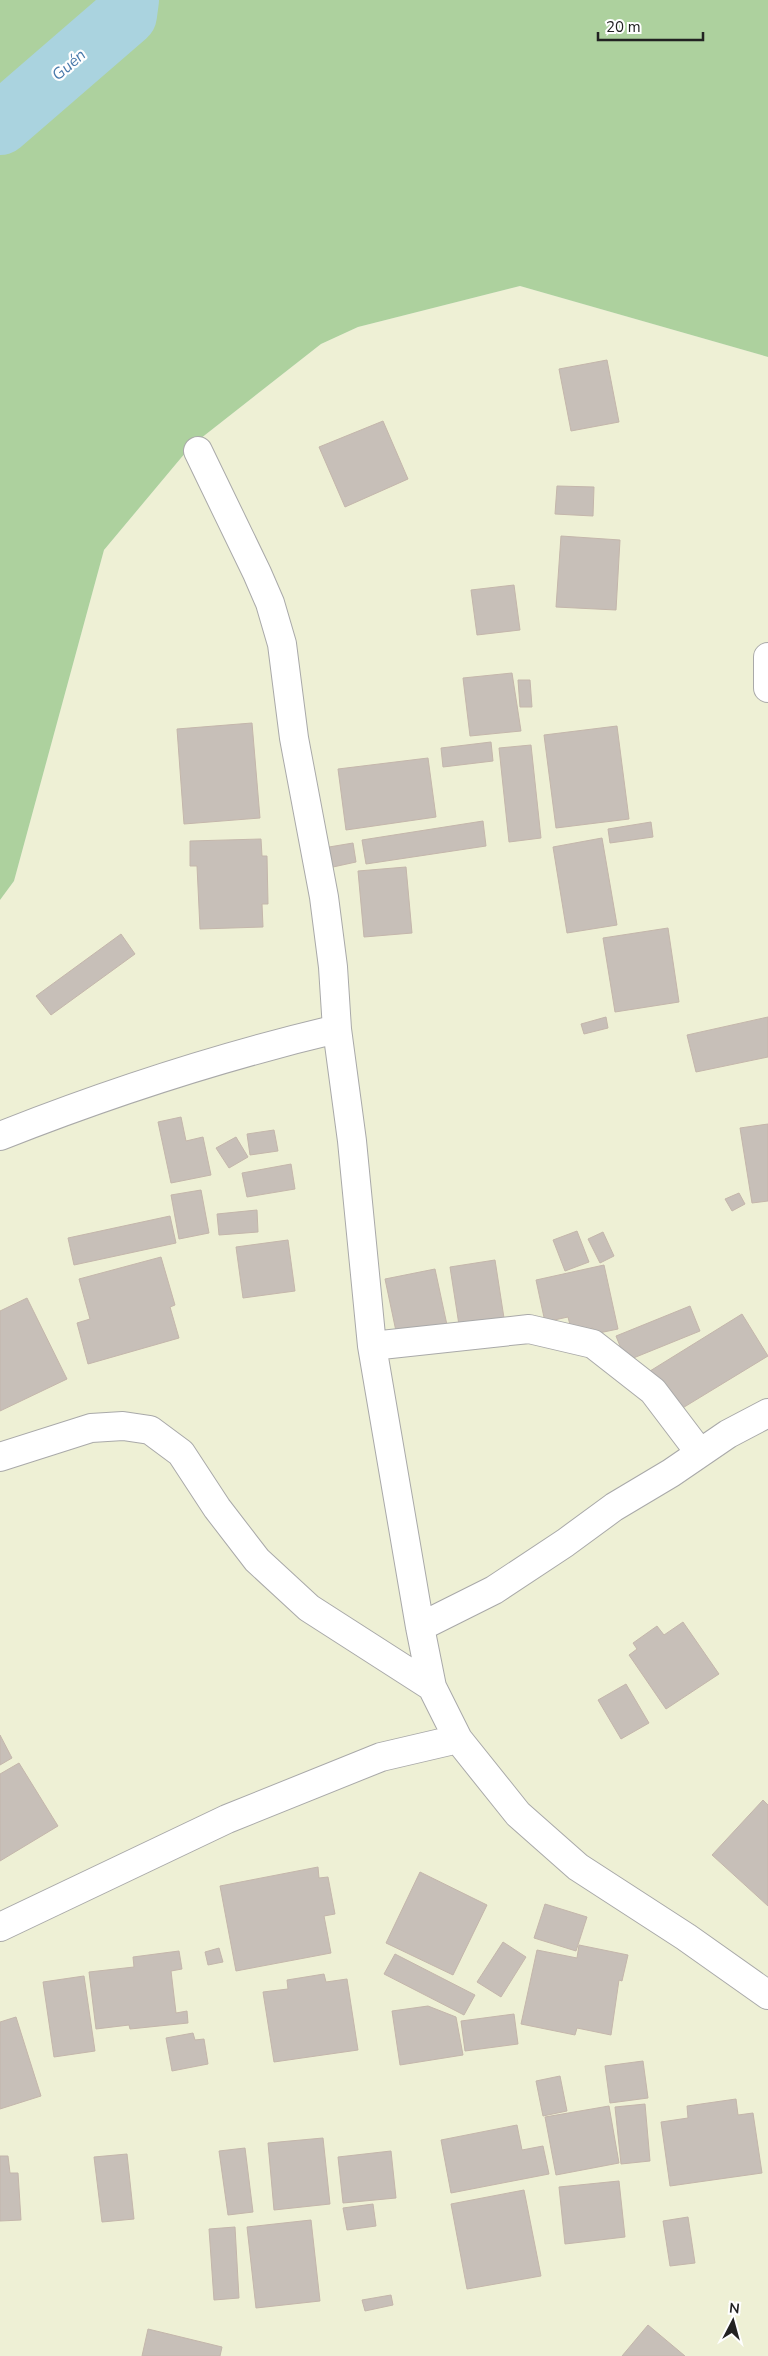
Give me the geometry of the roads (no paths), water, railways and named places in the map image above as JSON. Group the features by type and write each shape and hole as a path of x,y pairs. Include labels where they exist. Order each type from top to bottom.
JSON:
{"street":[{"path":"198,451 260,580 270,603 282,644 294,738 324,897 333,967 337,1029 352,1141 372,1346 432,1687 458,1739 518,1814 578,1867 686,1936 768,1995"},
{"path":"768,658 768,688"},
{"path":"0,1136 179,1073 289,1040 337,1029"},
{"path":"372,1346 529,1329 593,1344 653,1391 700,1454"},
{"path":"420,1627 494,1590 565,1543 614,1507 671,1473 728,1434 768,1413"},
{"path":"0,1457 91,1428 123,1426 150,1430 181,1453 217,1508 257,1560 309,1608 432,1687"},
{"path":"0,1927 227,1819 381,1757 458,1739"}],"waterway":[{"name":"Guén","path":"0,124 126,15 128,0"}]}
